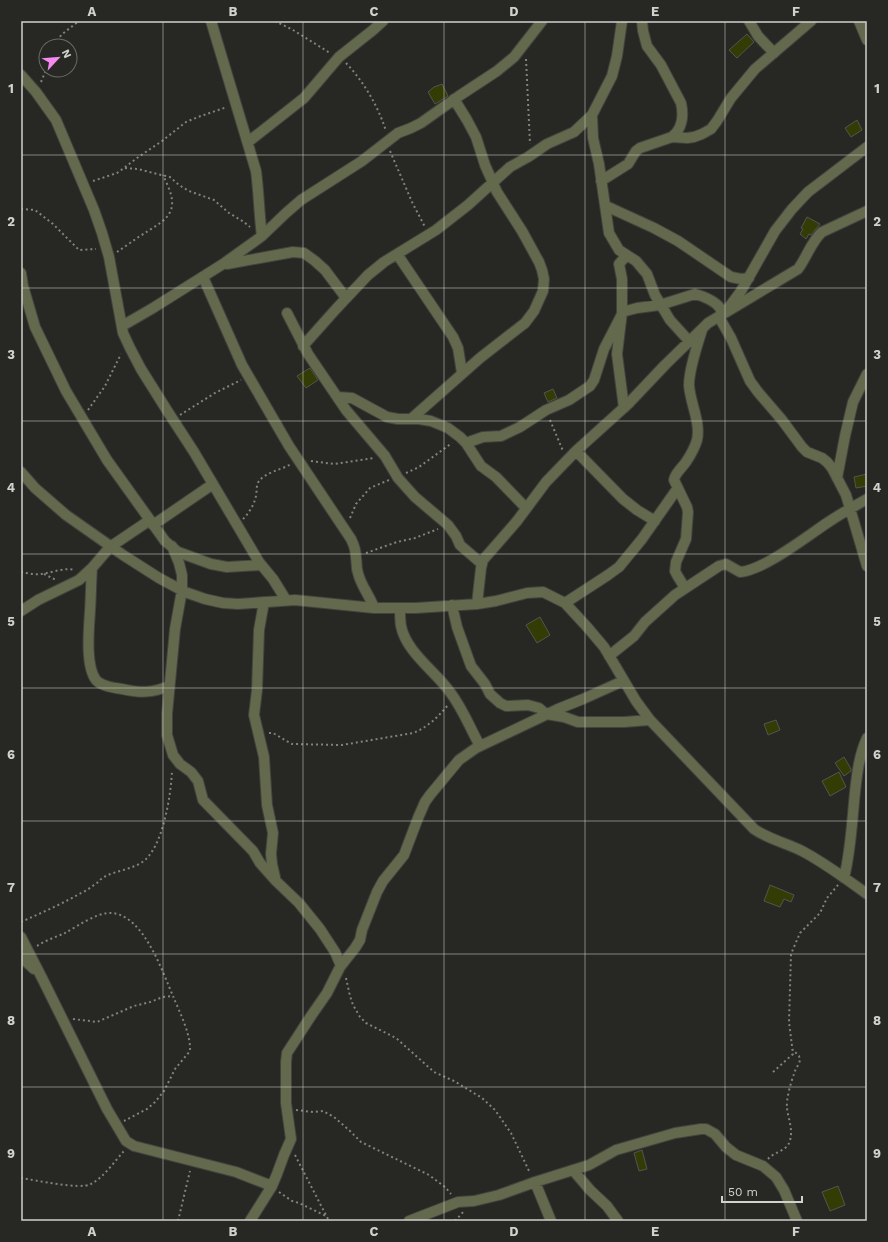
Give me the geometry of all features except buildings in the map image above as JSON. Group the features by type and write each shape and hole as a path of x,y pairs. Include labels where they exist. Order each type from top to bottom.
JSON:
{"street":[{"path":"211,21 256,171 258,184 260,237"},
{"path":"248,142 304,98 339,57 382,21"},
{"path":"122,326 223,264 260,237 301,200 349,169 398,132 421,124 454,99 497,71 514,56 542,21"},
{"path":"303,346 368,275 384,262 429,235 462,209 510,167 547,144 574,132 592,115 612,76 617,56 622,21"},
{"path":"601,181 628,164 636,151 640,148 672,137 676,134 682,120 683,110 681,103 661,65 647,46 642,21"},
{"path":"749,21 758,36 774,53"},
{"path":"672,137 694,137 711,128 717,121 730,98 755,69 811,21"},
{"path":"859,21 867,40"},
{"path":"23,80 41,98 56,120 84,185 108,253 123,333 140,369 194,452 262,565 286,600"},
{"path":"411,419 462,373 525,323 534,311 543,291 544,279 539,262 522,231 497,192 485,165 476,137 454,99"},
{"path":"592,115 593,138 606,206 606,220 609,233 619,250 626,256 636,261 648,274 660,305 670,320 690,342"},
{"path":"722,315 741,291 775,231 792,209 808,192 867,147"},
{"path":"606,206 678,241 730,277 741,279 749,278"},
{"path":"477,604 482,564 485,557 509,530 546,482 568,461 576,451 624,408 708,323 798,269 803,263 816,238 822,232 867,211"},
{"path":"223,264 293,252 304,253 325,270 346,298"},
{"path":"397,254 453,337 458,348 462,373"},
{"path":"624,408 617,354 621,314 622,279 619,264 626,256"},
{"path":"21,273 23,286 35,327 66,391 107,460 165,541 178,552 219,566 262,565"},
{"path":"203,277 239,359 289,446 345,528 354,546 356,568 359,578 368,592 374,608"},
{"path":"463,440 501,436 520,427 546,410 568,400 584,390 592,383 604,349 621,314 637,308 660,305 695,294 700,295 715,303 720,308 750,381 758,392 782,420 802,447 807,452 822,458 827,462 837,478 846,495 865,554 867,566"},
{"path":"287,313 303,346 346,410 385,456 398,478 415,496 448,525 456,536 460,545 482,564"},
{"path":"685,588 677,575 676,566 677,556 686,539 688,512 685,502 674,483 674,477 686,462 697,441 698,428 689,384 696,348 703,329"},
{"path":"837,478 853,402 867,374"},
{"path":"338,397 352,398 387,417 398,419 420,419 448,428 463,440 481,466 496,477 526,508"},
{"path":"576,451 622,499 655,521"},
{"path":"21,472 35,488 66,515 110,546 159,578 182,590 205,599 223,603 238,604 286,600 374,608 400,608 477,604 527,593 543,592 565,603 588,628 609,656 650,720 754,829 802,851 867,894"},
{"path":"21,611 38,600 76,582 89,571 110,546 213,484"},
{"path":"565,603 615,571 642,539 677,489"},
{"path":"609,656 634,636 663,605 685,588 720,565 726,564 740,572 754,568 790,548 828,522 867,500"},
{"path":"172,546 179,562 182,575 182,590 175,629 167,714 167,735 173,755 198,781 202,799 252,851 276,881 299,903 320,929 335,952 341,966"},
{"path":"89,571 89,652 92,672 96,680 102,684 132,692 159,690 169,686"},
{"path":"264,602 259,630 258,685 254,711 264,757 267,805 273,833 271,854 276,881"},
{"path":"452,605 457,627 471,666 490,694 500,703 506,706 528,705 539,708 546,714 564,717 578,722 624,722 650,720"},
{"path":"400,608 401,627 406,639 424,663 450,692 462,709 480,746"},
{"path":"250,1221 272,1186 290,1143 291,1136 287,1112 287,1053 327,993 341,966 360,940 362,930 380,886 404,855 425,802 432,791 459,760 480,746 546,714 624,681"},
{"path":"844,878 850,851 857,773 861,752 867,738"},
{"path":"21,937 24,954 40,974 107,1109 126,1141 130,1144 236,1172 272,1186"},
{"path":"409,1221 458,1202 474,1201 499,1195 573,1170 595,1162 616,1150 675,1133 701,1128 715,1134 726,1147 736,1155 763,1166 776,1177 784,1190 797,1221"},
{"path":"573,1170 590,1190 607,1206 618,1221"},
{"path":"535,1182 551,1221"}],"path":[{"path":"60,38 61,35 80,21"},
{"path":"275,21 339,57 357,75 376,105 387,134 387,141 397,169 429,235"},
{"path":"522,46 526,59 530,155"},
{"path":"84,185 117,173 186,122 235,103"},
{"path":"124,168 138,169 170,177 189,191 214,200 229,213 244,222 260,237"},
{"path":"21,209 35,210 53,224 79,250 98,248 108,253 156,226 163,221 171,211 172,199 163,175"},
{"path":"82,417 105,386 120,357 126,339"},
{"path":"172,419 215,393 249,376"},
{"path":"546,410 568,461"},
{"path":"345,528 356,504 370,488 398,478 463,440"},
{"path":"238,527 253,505 257,485 260,480 298,459 334,464 385,456"},
{"path":"356,558 397,542 416,538 448,525"},
{"path":"21,572 38,574 72,569 89,571"},
{"path":"257,730 273,733 292,744 342,745 401,735 420,730 433,722 454,698"},
{"path":"21,922 82,893 94,886 103,878 127,869 147,858 152,852 163,827 172,784 173,755"},
{"path":"773,1072 793,1054 789,1022 791,954 800,933 820,913 827,898 844,878"},
{"path":"24,954 80,924 107,913 114,913 131,922 145,937 159,960 187,1033 190,1043 190,1051 175,1069 164,1091 155,1102 146,1109 117,1125"},
{"path":"341,966 353,1005 360,1017 366,1023 396,1038 434,1072 454,1081 482,1098 495,1110 511,1133 535,1182"},
{"path":"62,1018 97,1022 134,1006 163,997 172,996"},
{"path":"763,1166 771,1156 788,1145 790,1140 791,1134 787,1103 793,1076 800,1060 799,1056 792,1049"},
{"path":"287,1112 296,1110 313,1112 319,1110 323,1111 334,1117 361,1142 429,1175 445,1187 458,1202"},
{"path":"290,1143 329,1221"},
{"path":"21,1178 62,1185 86,1186 96,1181 130,1144"},
{"path":"178,1221 192,1160"},
{"path":"272,1186 292,1201 300,1203 326,1216"}]}
